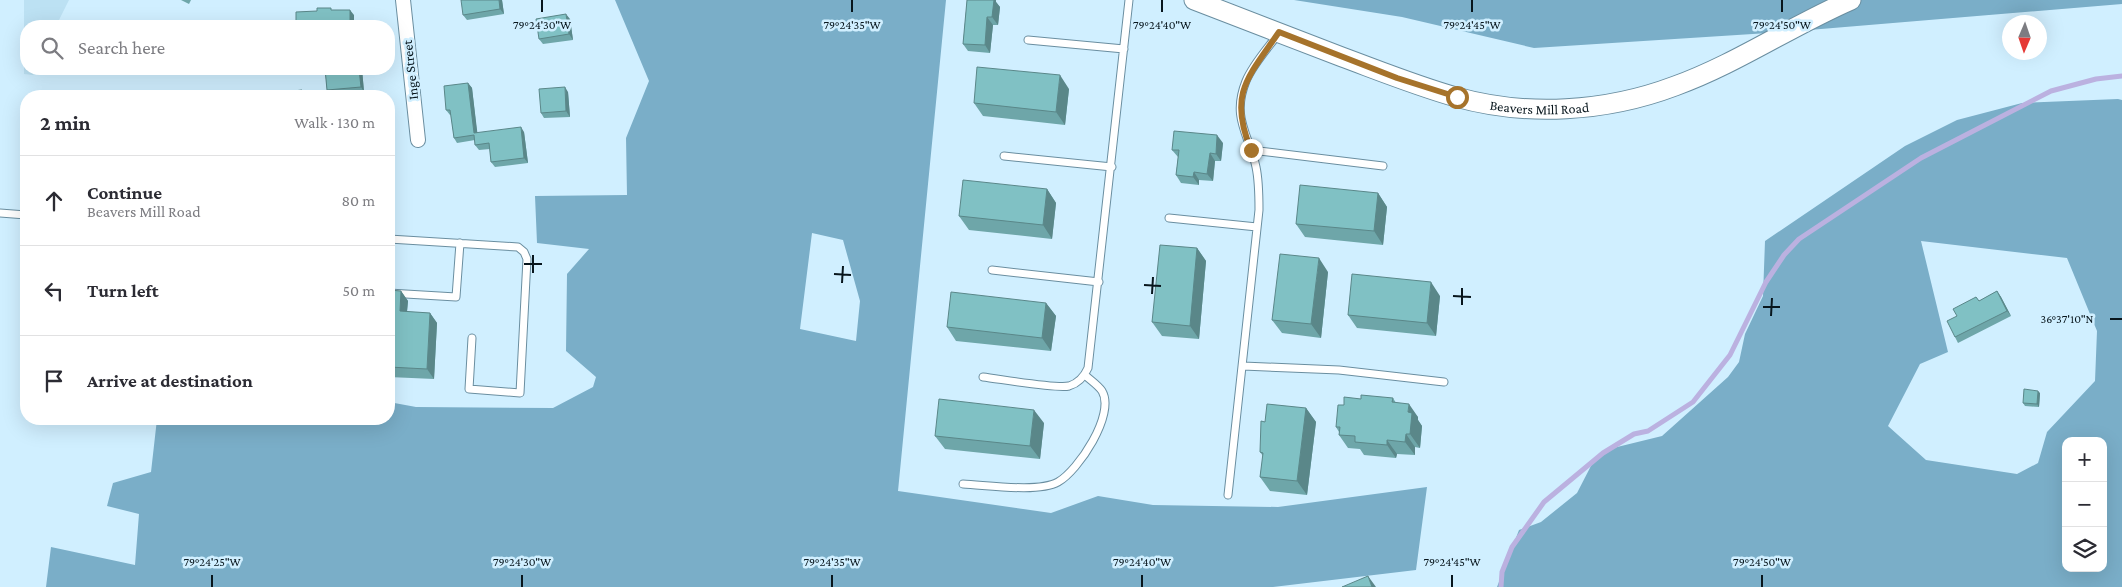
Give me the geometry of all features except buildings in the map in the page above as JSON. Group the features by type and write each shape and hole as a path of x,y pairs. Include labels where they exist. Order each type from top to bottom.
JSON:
{"street":[{"name":"Inge Street","path":"402,0 418,140"},
{"name":"Beavers Mill Road","path":"1194,0 1397,78 1457,97 1493,105 1530,109 1567,109 1611,104 1640,98 1676,86 1815,16 1851,0"}],"lane":[{"path":"983,377 1064,387 1078,382 1085,375 1088,368 1112,167 1129,0"},
{"path":"1228,495 1243,366 1259,191 1256,167 1243,131 1240,110 1242,94 1247,79 1279,32"},
{"path":"1028,40 1124,49"},
{"path":"1251,150 1384,166"},
{"path":"1004,156 1112,167"},
{"path":"0,213 20,215"},
{"path":"1169,218 1257,227"},
{"path":"395,239 518,247 524,252 527,259 520,393 470,389 472,338"},
{"path":"395,293 456,297 460,244"},
{"path":"992,270 1099,282"},
{"path":"1243,366 1339,370 1444,382"},
{"path":"963,484 1031,488 1058,482 1080,460 1097,435 1105,410 1102,392 1085,375"}],"shaded area":[{"path":"24,0 69,0 59,20 24,20"},
{"path":"615,0 946,0 898,491 1051,513 1098,496 1153,505 1278,507 1427,487 1416,570 1273,587 46,587 51,547 135,565 139,514 107,506 113,483 151,472 156,425 395,425 395,403 416,407 553,408 593,387 596,377 566,351 567,274 589,249 537,243 535,196 627,195 626,138 649,81","holes":["812,233 843,240 860,301 856,341 800,329"]},
{"path":"1294,0 2122,0 2122,4 1785,32 1534,48 1402,17"},
{"path":"2122,100 2122,587 1497,587 1519,530 1541,522 1577,493 1593,462 1605,450 1662,436 1728,377 1739,362 1745,334 1763,296 1765,241 1905,146 1957,120 2022,103","holes":["1921,241 2067,258 2097,331 2095,381 2047,432 2038,463 2017,474 1926,460 1888,426 1920,364 1948,352"]}],"waterway":[{"path":"1501,587 1502,572 1512,547 1544,502 1603,453 1634,434 1648,431 1693,402 1730,355 1766,282 1784,255 1799,239 1921,158 2051,91 2096,79 2122,76"}],"route":[{"path":"1251,150 1243,131 1240,110 1242,94 1247,79 1279,32 1397,78 1457,97"}]}
